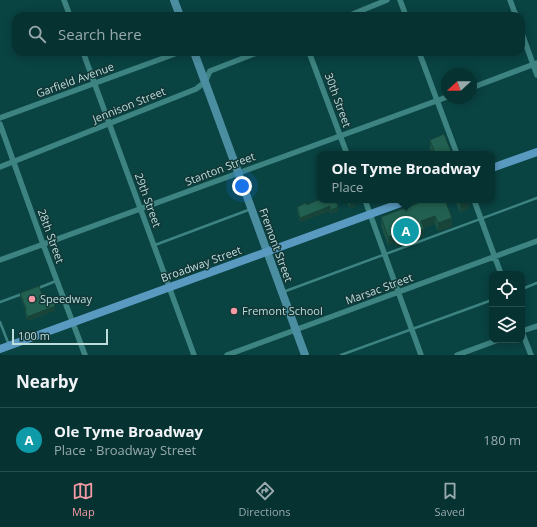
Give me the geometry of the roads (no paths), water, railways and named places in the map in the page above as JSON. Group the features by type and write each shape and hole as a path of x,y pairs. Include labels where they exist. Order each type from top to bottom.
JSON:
{"main road":[{"path":"495,167 537,152"},
{"name":"Broadway Street","path":"0,349 401,203"}],"street":[{"path":"64,0 68,12"},
{"path":"174,0 178,12"},
{"path":"358,12 387,0"},
{"path":"400,0 404,12"},
{"path":"510,0 514,12"},
{"path":"525,40 535,64 537,75"},
{"name":"29th Street","path":"84,56 194,355"},
{"name":"Garfield Avenue","path":"0,118 169,56"},
{"name":"Fremont Street","path":"195,56 306,355"},
{"name":"Jennison Street","path":"0,167 196,89 205,82 210,72 249,56"},
{"name":"30th Street","path":"310,56 346,151"},
{"path":"420,56 456,151"},
{"path":"477,86 535,64"},
{"name":"Stanton Street","path":"0,260 141,210 441,99"},
{"name":"28th Street","path":"0,124 85,355"},
{"path":"366,203 421,355"},
{"path":"475,203 500,271"},
{"name":"Marsac Street","path":"227,355 537,241"},
{"path":"525,330 537,326"},
{"path":"525,339 531,355"},
{"path":"457,355 490,343"}],"lane":[{"path":"282,292 537,198"},
{"path":"154,245 252,209"},
{"path":"30,291 57,281"},
{"path":"525,288 537,283"},
{"path":"0,302 22,294"},
{"path":"341,355 489,301"},
{"path":"0,322 9,346"}],"place":[{"name":"Ole Tyme Broadway","path":"406,231"},
{"name":"Speedway","path":"32,299"},
{"name":"Fremont School","path":"234,311"}]}
